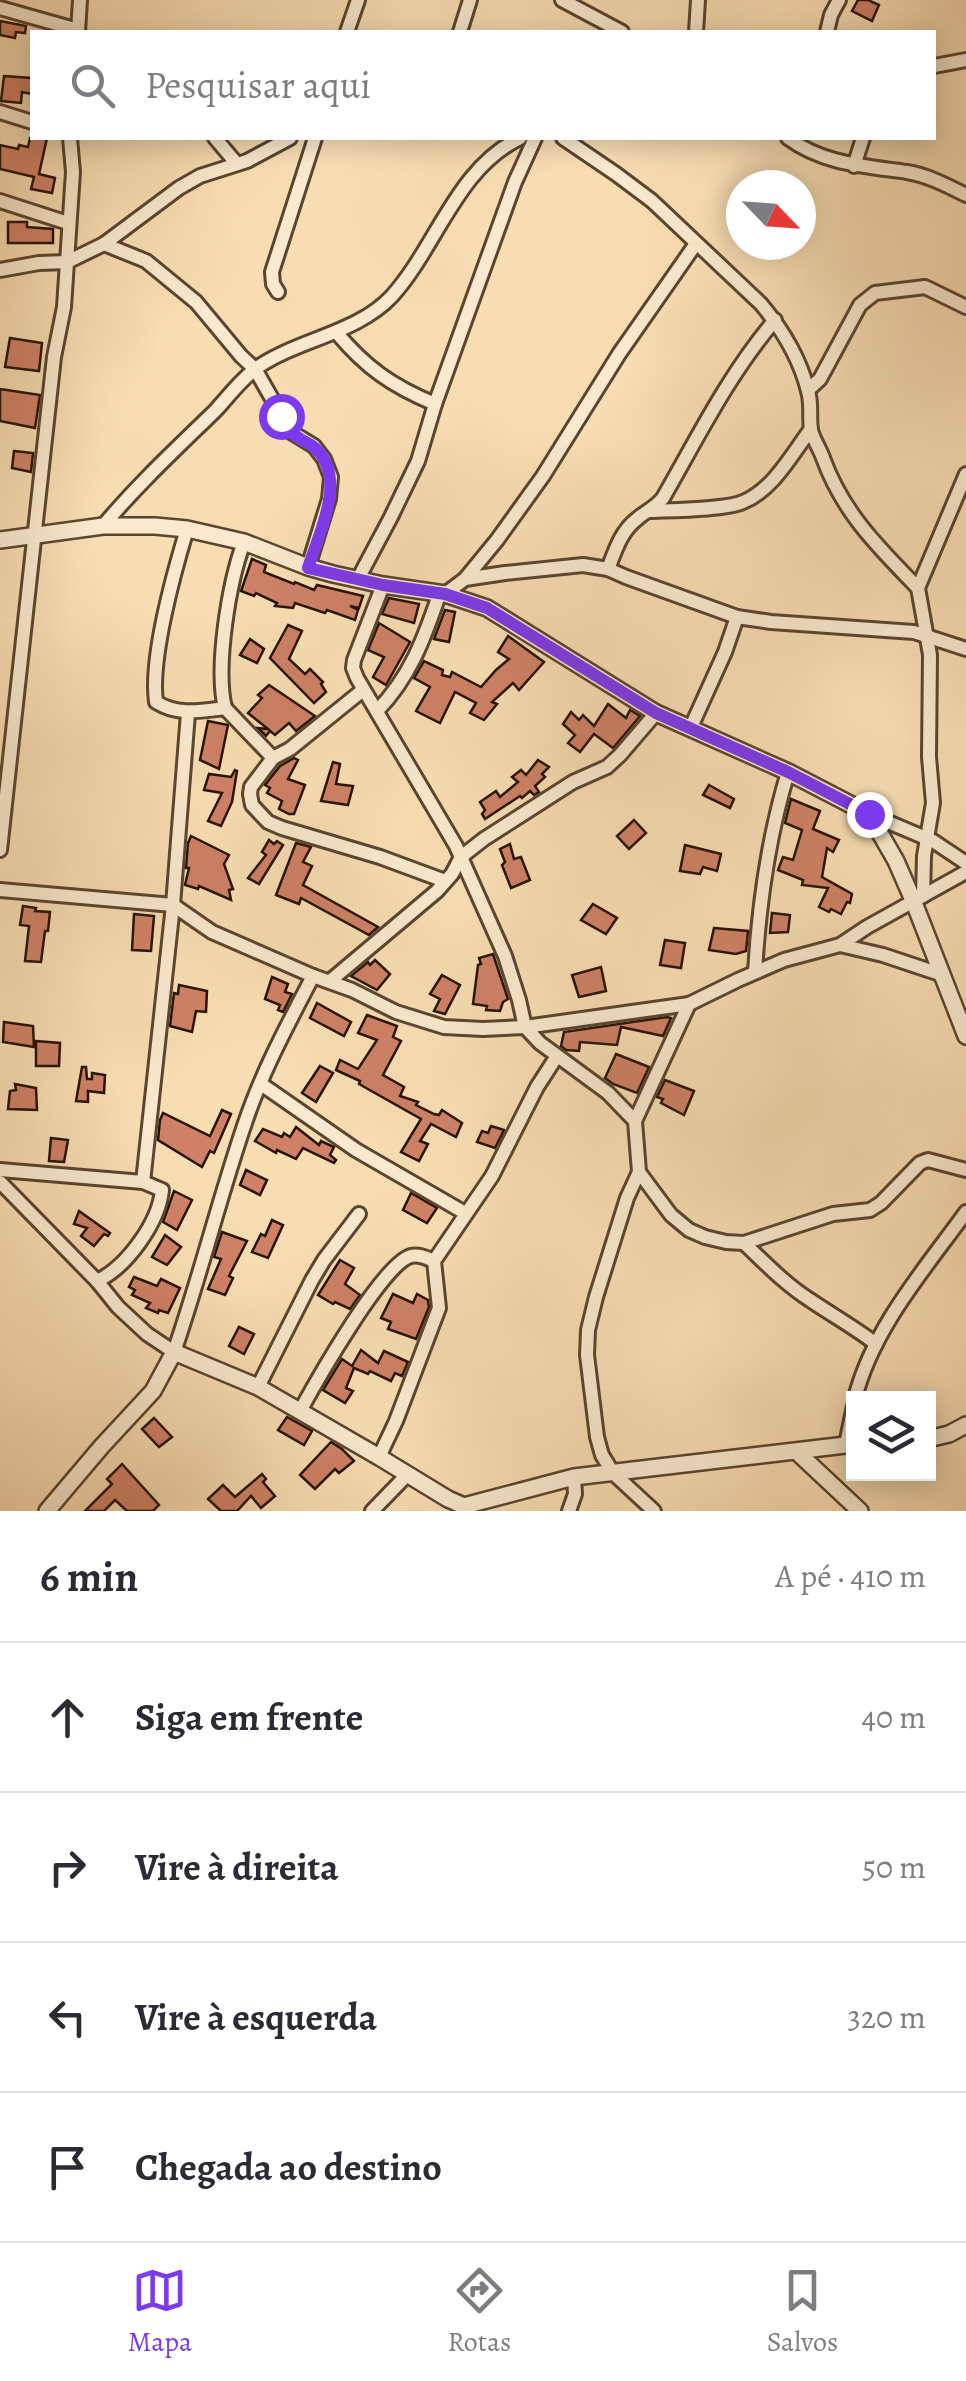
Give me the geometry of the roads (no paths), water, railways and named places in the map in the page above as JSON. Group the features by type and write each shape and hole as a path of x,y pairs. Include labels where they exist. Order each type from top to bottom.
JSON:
{"street":[{"path":"78,30 80,0"},
{"path":"348,30 358,0"},
{"path":"461,30 470,0"},
{"path":"562,0 618,30"},
{"path":"696,30 698,0"},
{"path":"827,30 839,0"},
{"path":"0,8 72,30"},
{"path":"936,66 966,60"},
{"path":"0,112 30,121"},
{"path":"0,850 54,357 64,307 72,172 70,140"},
{"path":"217,140 237,164"},
{"path":"0,270 67,262 104,244 200,176 237,164 286,140"},
{"path":"278,292 272,272 314,140"},
{"path":"103,526 254,369 282,353 358,322 390,298 484,163 514,140"},
{"path":"358,578 418,461 515,182 535,140"},
{"path":"566,140 652,201 775,320 808,390 811,428 827,471 861,528 918,588"},
{"path":"791,140 854,166 911,172 966,195"},
{"path":"854,166 862,140"},
{"path":"0,202 68,224"},
{"path":"104,244 146,261 196,302 254,369 291,432 314,446 324,460 331,477 328,499 308,568"},
{"path":"465,580 543,476 619,354 696,244"},
{"path":"808,390 820,379 860,304 875,293 924,288 966,307"},
{"path":"608,569 624,532 663,498 750,350 775,320"},
{"path":"336,332 367,367 435,404"},
{"path":"649,511 740,504 774,478 811,428"},
{"path":"918,898 932,803 928,743 930,655 918,588 966,474"},
{"path":"0,540 103,526 187,529 244,542 308,568 442,594 487,608 656,713 926,838 966,863"},
{"path":"187,529 166,617 154,686 156,702 188,713 225,708"},
{"path":"244,542 231,588 224,639 225,708 273,758"},
{"path":"377,711 396,691 411,666 442,594 465,580 504,572 583,565 608,569 737,616 926,634 966,649"},
{"path":"383,585 354,660 353,668 363,690 462,857 504,956 525,1026 556,1056 608,1093 635,1121"},
{"path":"691,727 737,616"},
{"path":"363,690 290,749 273,758 251,787 252,805 268,822 282,828 380,856 445,880"},
{"path":"143,1182 173,905 188,713"},
{"path":"330,981 437,890 462,857 573,782 607,767 656,713"},
{"path":"755,972 761,888 774,817 788,772"},
{"path":"869,814 918,898 966,1036"},
{"path":"0,890 173,905 212,932 396,1012 444,1027 483,1030 689,1004 784,960 840,944 966,872"},
{"path":"840,944 872,952 945,982 966,996"},
{"path":"47,1511 153,1391 165,1372 195,1291 245,1122 312,976"},
{"path":"654,1511 613,1473 602,1455 589,1382 588,1330 638,1172 635,1121 689,1004"},
{"path":"379,1457 439,1308 434,1261 492,1176 556,1056"},
{"path":"261,1084 356,1150 465,1213"},
{"path":"638,1172 671,1216 689,1230 726,1242 744,1243 833,1214 870,1210 928,1160 966,1170"},
{"path":"0,1170 143,1182 162,1190 159,1204 130,1256 97,1281"},
{"path":"0,1182 147,1334 174,1352 258,1387 466,1508 574,1478 846,1445"},
{"path":"858,1391 862,1372 887,1323 966,1212"},
{"path":"258,1387 312,1280 359,1214"},
{"path":"744,1243 811,1302 876,1344"},
{"path":"300,1411 339,1344 395,1266 411,1256 434,1261"},
{"path":"936,1437 966,1426"},
{"path":"797,1452 860,1511"},
{"path":"372,1511 407,1475"},
{"path":"569,1511 575,1494 574,1478"}]}
